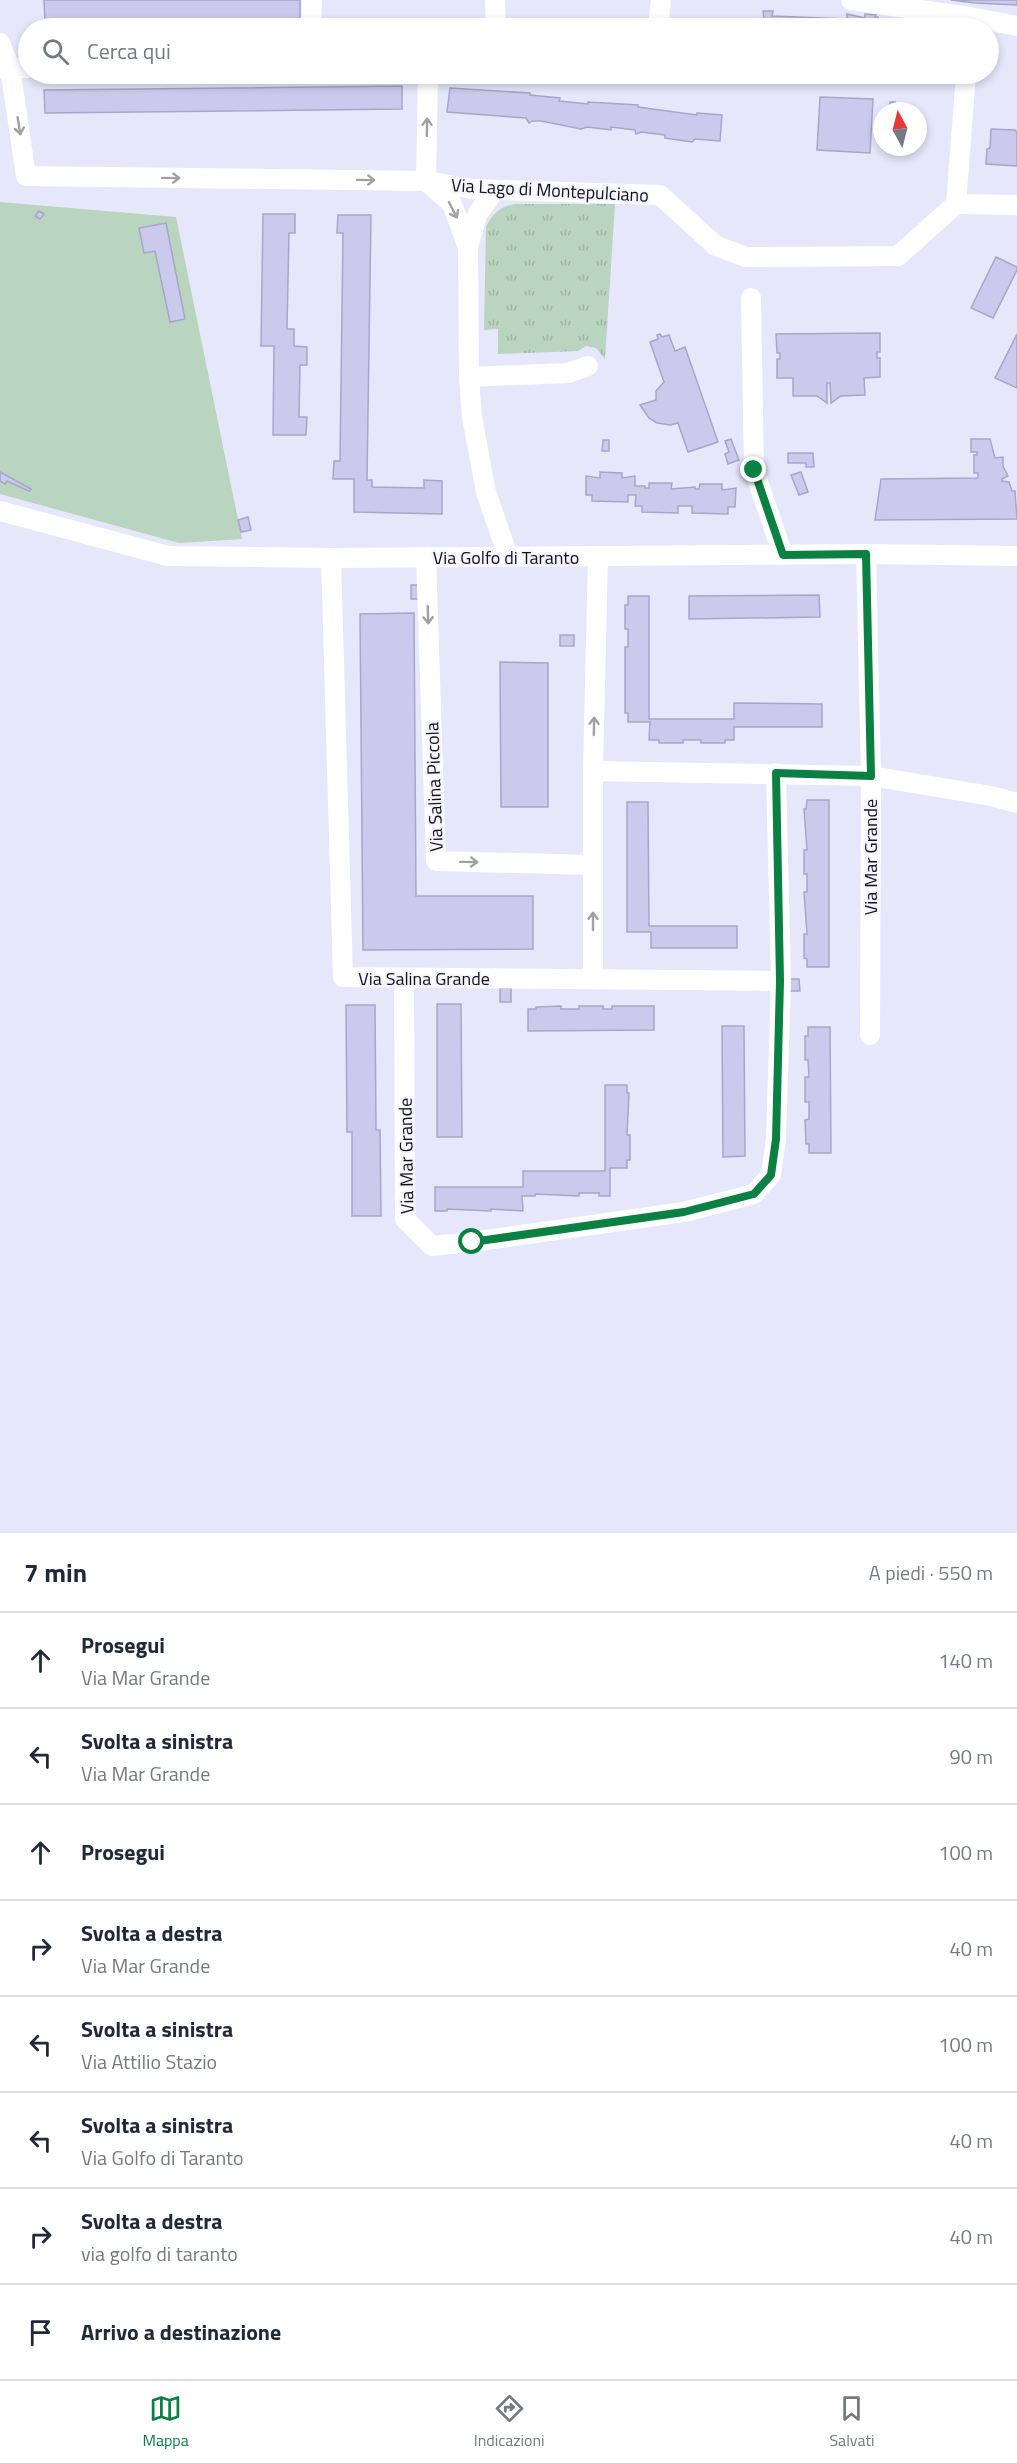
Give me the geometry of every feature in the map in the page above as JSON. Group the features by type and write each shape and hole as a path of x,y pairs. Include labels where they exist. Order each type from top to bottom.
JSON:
{"street":[{"path":"311,18 312,0"},
{"path":"495,0 496,18"},
{"path":"659,18 661,0"},
{"path":"851,0 943,18"},
{"path":"999,25 1017,26"},
{"path":"0,43 13,68"},
{"name":"Via Lago di Montepulciano","path":"13,68 26,176 426,181 472,189 660,195 716,246 746,257 898,256 956,204"},
{"name":"Via Lago di Montepulciano","path":"426,181 428,84"},
{"path":"965,84 956,204 1017,205"},
{"path":"426,181 452,204 468,247"},
{"path":"495,190 478,213 468,247 469,377 472,417 486,492 508,556"},
{"path":"751,298 754,470 783,555"},
{"path":"469,377 568,373 588,366"},
{"name":"Via Golfo di Taranto","path":"0,512 168,556 332,558 866,554 1017,556"},
{"path":"866,554 871,776 991,796 1017,803"},
{"path":"592,979 593,771 598,556"},
{"name":"Via Salina Piccola","path":"426,557 436,861 593,866"},
{"name":"Via Salina Grande","path":"332,558 344,977 780,981"},
{"name":"Via Mar Grande","path":"593,771 871,776 870,1035"},
{"path":"776,773 780,981"},
{"name":"Via Mar Grande","path":"404,978 405,1219 432,1246 684,1212 754,1194 771,1175 776,1139 780,981"}],"green space":[{"path":"0,202 176,217 242,539 179,543 0,494"},
{"path":"515,204 615,204 605,359 596,348 586,346 578,351 498,354 498,329 484,330 486,227 498,211"}],"building":[{"path":"44,0 300,0 300,18 45,18"},
{"path":"951,0 1017,0 1017,5 975,3"},
{"path":"763,11 773,11 772,16 822,18 764,18"},
{"path":"847,14 865,18 847,18"},
{"path":"865,14 876,15 875,17 878,17 865,18"},
{"path":"402,86 402,109 45,113 44,90"},
{"path":"450,88 530,93 530,95 560,98 559,101 638,105 638,107 697,115 697,113 722,115 720,141 695,139 692,142 665,138 665,135 641,132 636,134 635,130 611,127 611,130 587,127 581,129 541,121 529,123 526,118 447,112"},
{"path":"820,97 873,99 870,153 817,150"},
{"path":"991,129 1017,132 1017,166 986,164"},
{"path":"39,211 44,214 40,219 35,216"},
{"path":"263,214 295,214 295,233 289,233 287,329 294,329 294,346 307,347 307,365 300,365 299,417 307,417 306,435 273,435 274,346 261,346"},
{"path":"338,215 371,215 367,480 372,480 372,487 424,488 424,480 442,481 442,514 354,512 354,479 333,479 334,461 340,461 343,233 337,233"},
{"path":"166,223 185,319 170,322 155,251 144,253 139,228"},
{"path":"996,257 1017,267 1017,270 993,318 971,308"},
{"path":"880,333 880,352 877,352 877,358 880,358 880,377 864,378 865,395 841,396 831,403 830,383 827,383 827,403 817,396 793,396 793,378 777,378 777,359 780,359 780,353 777,353 776,334"},
{"path":"660,334 662,337 669,335 675,351 685,347 718,442 688,452 678,423 670,425 657,423 649,418 640,405 656,400 656,391 664,382 650,342 658,339 657,335"},
{"path":"1017,334 1017,388 995,378"},
{"path":"731,439 739,460 728,464 725,454 729,452 725,441"},
{"path":"971,439 990,439 995,458 1003,457 1003,466 1008,476 1002,481 1009,482 1012,491 1015,491 1017,519 875,520 881,479 978,478 978,473 974,473 974,455 977,455 977,452 971,452"},
{"path":"603,440 609,440 609,451 602,451"},
{"path":"788,453 813,453 814,467 806,467 806,463 788,463"},
{"path":"0,472 31,489 29,491 7,481 5,484 0,481"},
{"path":"600,472 622,473 622,478 635,476 635,486 645,486 645,488 649,488 649,483 672,483 671,489 695,487 699,489 700,484 722,484 722,490 736,488 735,507 728,507 728,514 692,513 692,506 678,506 678,513 642,512 642,506 635,506 636,495 628,495 628,502 592,501 592,495 586,495 586,476 600,478"},
{"path":"801,472 808,492 799,495 791,475"},
{"path":"248,517 251,530 241,532 238,520"},
{"path":"411,585 423,585 423,599 411,599"},
{"path":"819,595 820,617 689,619 689,596"},
{"path":"628,596 649,596 649,719 734,719 734,703 822,704 822,727 734,727 734,740 725,740 725,743 683,740 683,743 659,743 659,740 649,740 650,722 628,722 628,713 625,713 625,647 628,647 628,629 625,629 625,605 628,605"},
{"path":"414,613 416,896 533,896 533,949 363,950 360,614"},
{"path":"560,635 574,635 574,646 560,646"},
{"path":"500,662 548,663 548,807 501,807"},
{"path":"807,800 829,800 829,967 807,967 807,959 804,958 804,934 807,934 804,892 807,892 807,874 804,874 804,850 807,850 804,809 806,809"},
{"path":"627,802 648,802 649,926 737,926 737,948 651,948 651,932 627,932"},
{"path":"785,979 799,979 800,991 785,991"},
{"path":"500,988 511,988 511,1002 500,1002"},
{"path":"437,1004 461,1004 462,1137 437,1137"},
{"path":"346,1005 375,1005 376,1130 380,1130 381,1216 352,1216 352,1132 347,1132"},
{"path":"561,1006 561,1009 603,1006 603,1009 612,1009 612,1006 654,1006 654,1030 528,1031 528,1009"},
{"path":"722,1026 744,1026 745,1156 723,1157"},
{"path":"808,1027 830,1027 831,1153 809,1153 809,1144 806,1144 805,1120 809,1119 809,1102 805,1102 805,1077 809,1077 808,1060 805,1060 805,1036 808,1036"},
{"path":"605,1085 627,1085 627,1093 629,1093 627,1135 630,1135 630,1160 627,1160 627,1168 610,1168 610,1196 599,1196 599,1193 579,1193 579,1196 535,1194 535,1196 522,1196 523,1211 447,1209 447,1211 435,1211 435,1187 523,1187 523,1171 605,1171"}],"route":[{"path":"472,1242 684,1212 754,1194 771,1175 776,1139 780,981 776,773 871,776 866,554 783,555 754,470"}]}
